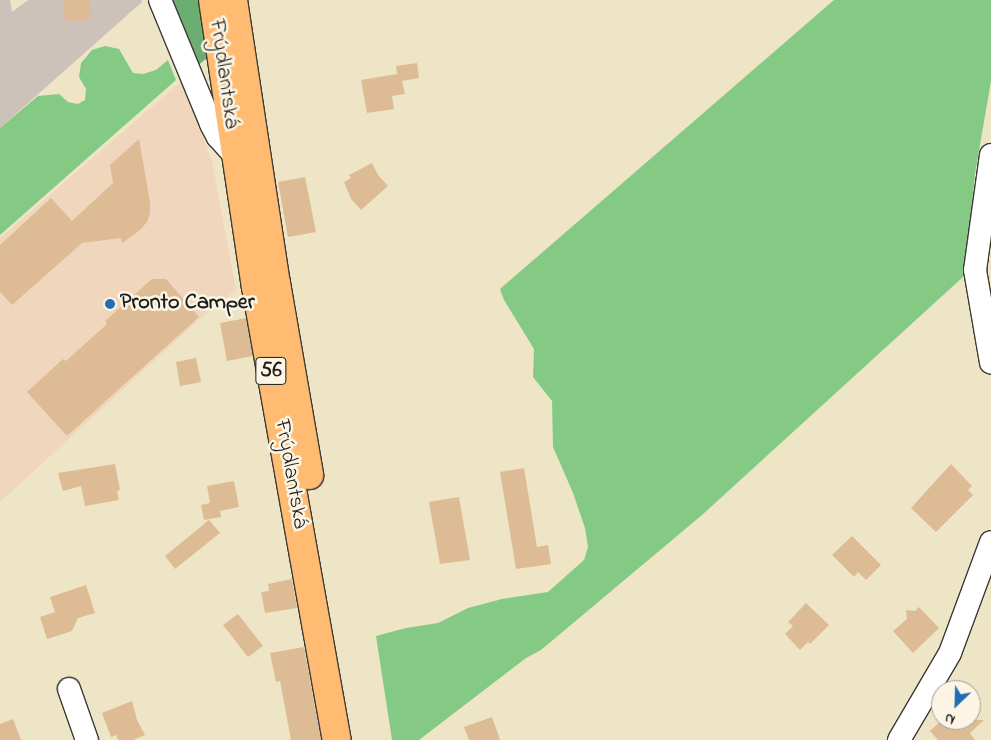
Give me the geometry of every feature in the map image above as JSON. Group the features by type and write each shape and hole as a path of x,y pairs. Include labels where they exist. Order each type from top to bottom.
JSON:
{"main road":[{"name":"Frýdlantská","path":"213,0 256,287 337,740"},
{"name":"Frýdlantská","path":"233,0 276,283 356,740"}],"street":[{"path":"160,0 211,124 218,137 235,156"},
{"path":"991,156 975,270 991,363"},
{"path":"898,740 950,653 991,542"},
{"path":"69,689 87,740"}],"shaded area":[{"path":"0,0 10,0 12,12 28,0 141,0 142,2 0,128"},
{"name":"Pronto Camper","path":"182,81 212,162 236,290 202,317 0,502 0,238"}],"green space":[{"path":"170,0 199,0 207,58 196,67"},
{"path":"834,0 991,0 991,81 975,174 966,272 963,277 702,515 541,650 526,658 419,740 392,740 376,636 406,628 438,623 468,608 502,599 548,592 584,560 588,547 585,528 573,493 553,447 552,401 533,377 534,349 504,300 500,289"},
{"path":"105,46 119,49 133,73 143,74 156,70 168,60 176,80 0,235 0,128 38,96 59,94 68,102 78,104 85,100 86,89 79,77 81,63 92,50"}],"building":[{"path":"63,0 89,0 92,19 66,22"},
{"path":"417,63 419,78 402,81 405,94 392,96 394,109 367,113 361,80 397,74 396,66"},
{"path":"139,139 150,202 150,213 147,222 140,230 122,243 121,238 82,243 12,305 0,292 0,245 51,198 72,221 113,183 110,165"},
{"path":"372,163 378,175 388,186 361,210 351,199 344,182 351,178 349,175"},
{"path":"305,177 316,232 288,237 278,182"},
{"path":"152,279 166,279 199,317 67,436 27,392 63,359 66,361 107,324 105,321"},
{"path":"246,318 253,356 227,361 220,323"},
{"path":"196,358 201,382 180,386 176,362"},
{"path":"115,464 120,490 117,491 119,500 85,506 81,486 63,491 58,473"},
{"path":"951,464 972,486 968,490 973,495 936,532 911,508"},
{"path":"524,468 537,547 548,545 551,564 516,569 500,472"},
{"path":"234,481 239,507 220,511 221,517 204,520 201,505 210,503 207,486"},
{"path":"459,497 470,560 440,564 429,502"},
{"path":"209,520 220,533 175,569 165,556"},
{"path":"852,536 881,565 866,580 858,572 854,577 832,555"},
{"path":"292,579 297,608 265,613 261,592 269,591 268,584"},
{"path":"86,585 95,613 78,618 72,631 47,639 40,617 55,612 50,597"},
{"path":"806,603 829,625 810,644 808,642 800,650 785,634 793,626 788,622"},
{"path":"919,607 939,628 913,653 893,631 907,619 906,610 915,611"},
{"path":"238,614 263,646 248,657 223,625"},
{"path":"304,647 321,740 291,740 280,681 276,682 270,653"},
{"path":"132,701 137,720 145,735 133,740 118,740 116,735 111,737 102,713"},
{"path":"492,717 500,740 469,740 464,727"},
{"path":"13,719 21,740 0,740 0,724"},
{"path":"973,730 970,733 975,740 938,740 930,731"}],"place":[{"name":"Pronto Camper","path":"110,304"}]}
